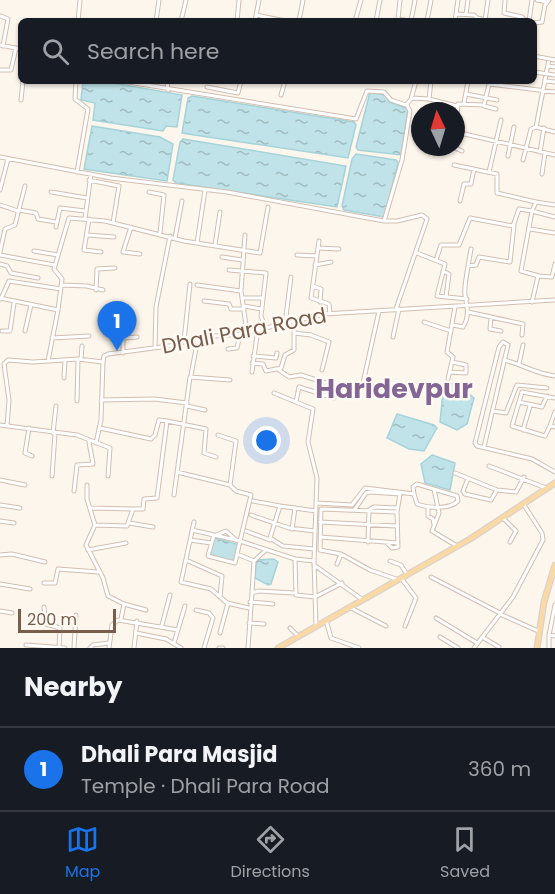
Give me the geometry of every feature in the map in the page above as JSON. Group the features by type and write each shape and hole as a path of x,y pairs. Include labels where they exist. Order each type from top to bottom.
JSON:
{"main road":[{"path":"278,648 457,546 504,518 555,483"},
{"path":"535,647 555,565"}],"street":[{"path":"78,18 80,0"},
{"path":"156,18 159,0"},
{"path":"182,18 186,0"},
{"path":"237,18 238,0"},
{"path":"256,18 259,0"},
{"path":"300,18 303,0"},
{"path":"356,18 361,0"},
{"path":"377,18 380,0"},
{"path":"398,18 400,0"},
{"path":"411,18 414,0"},
{"path":"428,18 431,0"},
{"path":"455,18 458,0"},
{"path":"466,14 468,0"},
{"path":"485,18 488,0"},
{"path":"505,0 504,13 523,18"},
{"path":"528,18 532,0"},
{"path":"537,0 548,1 542,22 537,22"},
{"path":"456,14 479,18"},
{"path":"256,15 270,18"},
{"path":"0,70 11,70 16,48 1,45 8,19 1,16"},
{"path":"537,57 555,60"},
{"path":"536,127 549,59"},
{"path":"548,66 555,67"},
{"path":"537,73 555,75"},
{"path":"546,81 555,82"},
{"path":"21,100 23,84"},
{"path":"76,84 75,99 88,109 77,172"},
{"path":"137,84 357,119 365,93 370,90 384,92 394,101 407,105 410,111 402,160 384,220"},
{"path":"167,84 168,90"},
{"path":"207,87 238,93 240,84"},
{"path":"281,95 284,84"},
{"path":"407,105 412,98 415,84"},
{"path":"429,99 431,84"},
{"path":"464,102 468,84"},
{"path":"482,106 491,84 555,92"},
{"path":"466,94 497,100"},
{"path":"412,98 441,102"},
{"path":"465,104 496,109"},
{"path":"489,172 501,120"},
{"path":"508,156 514,127"},
{"path":"540,152 544,128"},
{"path":"523,160 531,129 544,128 555,132"},
{"path":"465,134 555,155"},
{"path":"542,174 545,153"},
{"path":"0,157 77,172 205,190 384,220 397,221 426,216 417,253 398,309 393,337"},
{"path":"0,190 8,159"},
{"path":"454,165 498,175 497,193 555,205"},
{"path":"460,201 464,184 471,184 474,170"},
{"path":"91,174 85,211 87,235 84,250 101,252"},
{"path":"90,180 120,186 113,223"},
{"path":"25,186 14,228 4,230 0,253 55,265"},
{"path":"197,243 205,190"},
{"path":"51,192 87,198"},
{"path":"149,192 164,195 160,233"},
{"path":"175,238 182,201"},
{"path":"536,202 532,211 522,271 552,277 555,264"},
{"path":"0,205 36,213 38,219 56,224 60,208 85,211"},
{"path":"48,361 61,287 61,277 54,271 67,219 113,223 197,243 261,252 268,207"},
{"path":"468,266 476,265 479,256 510,262 514,225 519,209 555,217"},
{"path":"215,245 220,212"},
{"path":"436,260 441,244 459,245 470,218 514,225"},
{"path":"130,227 123,252 140,254"},
{"path":"530,229 555,233"},
{"path":"87,235 114,237"},
{"path":"244,235 241,291 247,332"},
{"path":"154,348 156,306 170,236"},
{"path":"319,240 311,299 329,304 330,314"},
{"path":"318,248 339,249"},
{"path":"453,325 464,327 468,312 469,306 466,299 471,249"},
{"path":"34,251 58,255"},
{"path":"417,253 445,264 437,296 466,299"},
{"path":"297,255 316,256"},
{"path":"222,257 242,260"},
{"path":"315,265 331,262"},
{"path":"0,264 7,266 11,273 38,278"},
{"path":"96,290 97,269 115,268"},
{"path":"229,270 266,273 261,321 265,327"},
{"path":"443,271 449,274 446,297"},
{"path":"532,303 539,276"},
{"path":"285,324 291,277"},
{"path":"58,310 14,303 0,298 9,281 61,287 87,286 103,290"},
{"path":"184,341 190,284"},
{"path":"197,285 241,291"},
{"path":"313,286 321,289 320,302"},
{"path":"243,298 263,298"},
{"name":"Dhali Para Road","path":"103,362 105,355 154,348 198,338 240,334 258,328 330,314 555,300"},
{"path":"204,302 230,304 231,309 262,309"},
{"path":"2,331 10,332 14,303"},
{"path":"25,331 31,305"},
{"path":"448,379 453,356 447,352 455,307"},
{"path":"363,382 379,311"},
{"path":"468,312 523,324 522,335"},
{"path":"491,317 490,329 501,331"},
{"path":"279,370 285,354 293,352 294,321"},
{"path":"424,322 452,331"},
{"path":"252,372 258,328"},
{"path":"109,331 122,330 123,352"},
{"path":"294,333 311,335 329,342 322,370"},
{"path":"228,350 237,348 240,334"},
{"path":"52,338 89,336"},
{"path":"112,339 137,337"},
{"path":"174,495 190,377 198,338"},
{"path":"484,447 508,345 503,342 499,346 475,443 484,447 532,459 555,471"},
{"path":"519,364 523,345"},
{"path":"77,401 79,359 82,346"},
{"path":"254,356 275,358 277,353"},
{"path":"8,426 9,400 5,361 79,359 103,362 100,428 96,443"},
{"path":"64,378 65,360"},
{"path":"504,360 519,364 531,372 555,376"},
{"path":"450,372 466,373 466,365 452,362"},
{"path":"252,363 263,364 266,371 279,370 289,376 301,375 338,387"},
{"path":"190,377 230,380"},
{"path":"493,411 506,413 517,385 547,388"},
{"path":"296,402 299,387 334,398"},
{"path":"555,398 522,392 512,426 545,436 555,411"},
{"path":"274,393 313,409 308,442 316,470 314,549 316,626"},
{"path":"519,402 530,406 544,406 547,396"},
{"path":"102,400 154,399 205,410"},
{"path":"52,476 56,406"},
{"path":"523,430 530,406"},
{"path":"100,428 151,439 155,435 159,420 185,423 206,429 204,453 216,457"},
{"path":"91,508 143,509 144,499 157,498 167,421"},
{"path":"0,425 81,436 89,442 110,448 108,476"},
{"path":"550,426 555,427"},
{"path":"30,428 25,453 32,456"},
{"path":"218,435 236,441 230,485"},
{"path":"74,491 77,465 93,464 89,442"},
{"path":"489,466 524,477 548,488"},
{"path":"177,472 230,485 236,491 251,495 234,563 209,557 215,535"},
{"path":"455,473 467,480 496,490 518,492 524,477"},
{"path":"0,480 25,485"},
{"path":"467,480 463,491 465,494 491,500 496,490"},
{"path":"417,484 434,488 458,498 456,504 428,507 417,504 413,488 417,484"},
{"path":"87,485 95,525 92,538 86,543 98,572 103,578 110,599 146,610"},
{"path":"316,503 352,505 365,488 414,494"},
{"path":"434,488 439,515 432,531 457,546"},
{"path":"320,537 386,542 395,549 398,543 397,510 400,494 368,492 354,509"},
{"path":"253,501 316,511"},
{"path":"0,505 20,508"},
{"path":"474,648 513,597 543,540 542,533 524,505"},
{"path":"270,540 280,506"},
{"path":"428,507 428,516 433,519 434,525"},
{"path":"292,529 295,508"},
{"path":"397,510 322,508 320,550 341,554 370,570 398,578 417,598 405,626"},
{"path":"129,523 133,509"},
{"path":"368,542 369,510"},
{"path":"251,514 292,529 315,531"},
{"path":"504,518 516,531 510,542"},
{"path":"0,521 14,523"},
{"path":"194,522 182,583 211,589 228,603 249,608"},
{"path":"320,522 397,526"},
{"path":"95,525 122,527 129,523 153,527"},
{"path":"192,530 238,540 295,560 314,563 363,600"},
{"path":"246,531 283,546 314,549"},
{"path":"190,540 212,543"},
{"path":"88,550 126,543"},
{"path":"248,648 254,561 266,550"},
{"path":"0,555 12,554 45,562"},
{"path":"237,554 254,561"},
{"path":"337,564 341,554"},
{"path":"186,560 222,576 220,598"},
{"path":"294,593 295,560"},
{"path":"390,561 402,565 406,573"},
{"path":"44,582 55,584 59,569 98,572"},
{"path":"432,578 538,632"},
{"path":"252,593 258,591 294,593 303,597 315,597 342,583"},
{"path":"0,584 30,589"},
{"path":"162,625 170,595"},
{"path":"250,602 273,604"},
{"path":"220,633 228,603"},
{"path":"121,619 124,604"},
{"path":"549,648 555,605"},
{"path":"174,643 185,606"},
{"path":"26,645 62,648 60,628 46,624 44,607"},
{"path":"349,607 386,626"},
{"path":"196,610 209,613 213,618 204,648"},
{"path":"0,611 12,613"},
{"path":"74,648 76,615"},
{"path":"436,618 477,643"},
{"path":"109,648 114,622 121,619 162,625 178,630"},
{"path":"326,620 331,638 359,648"},
{"path":"134,648 137,621"},
{"path":"249,623 264,624"},
{"path":"290,628 298,636"},
{"path":"136,633 174,643 181,648"},
{"path":"549,635 555,636"},
{"path":"482,636 500,647"},
{"path":"440,637 458,648"},
{"path":"90,648 93,645 109,643"}],"water":[{"path":"83,84 119,84 182,95 177,127 166,126 163,131 93,120 95,103 81,100"},
{"path":"370,92 389,96 389,102 408,109 401,155 358,150 356,147"},
{"path":"192,96 354,122 356,125 348,158 182,133 188,98"},
{"path":"92,126 160,137 173,144 167,181 84,169"},
{"path":"183,139 346,166 337,207 176,183 173,180 180,142"},
{"path":"356,154 396,160 398,163 384,217 344,210 342,206 352,159"},
{"path":"451,383 461,387 474,398 467,424 457,430 440,422 443,391 446,384"},
{"path":"397,414 434,425 437,428 424,451 409,449 387,438"},
{"path":"432,455 455,463 450,490 425,483 421,464"},
{"path":"215,538 240,545 235,563 209,554"},
{"path":"274,559 278,562 271,584 268,585 255,578 256,560"}],"place":[{"name":"Dhali Para Masjid","path":"117,351"}],"district":[{"name":"Haridevpur","path":"394,389"}]}
